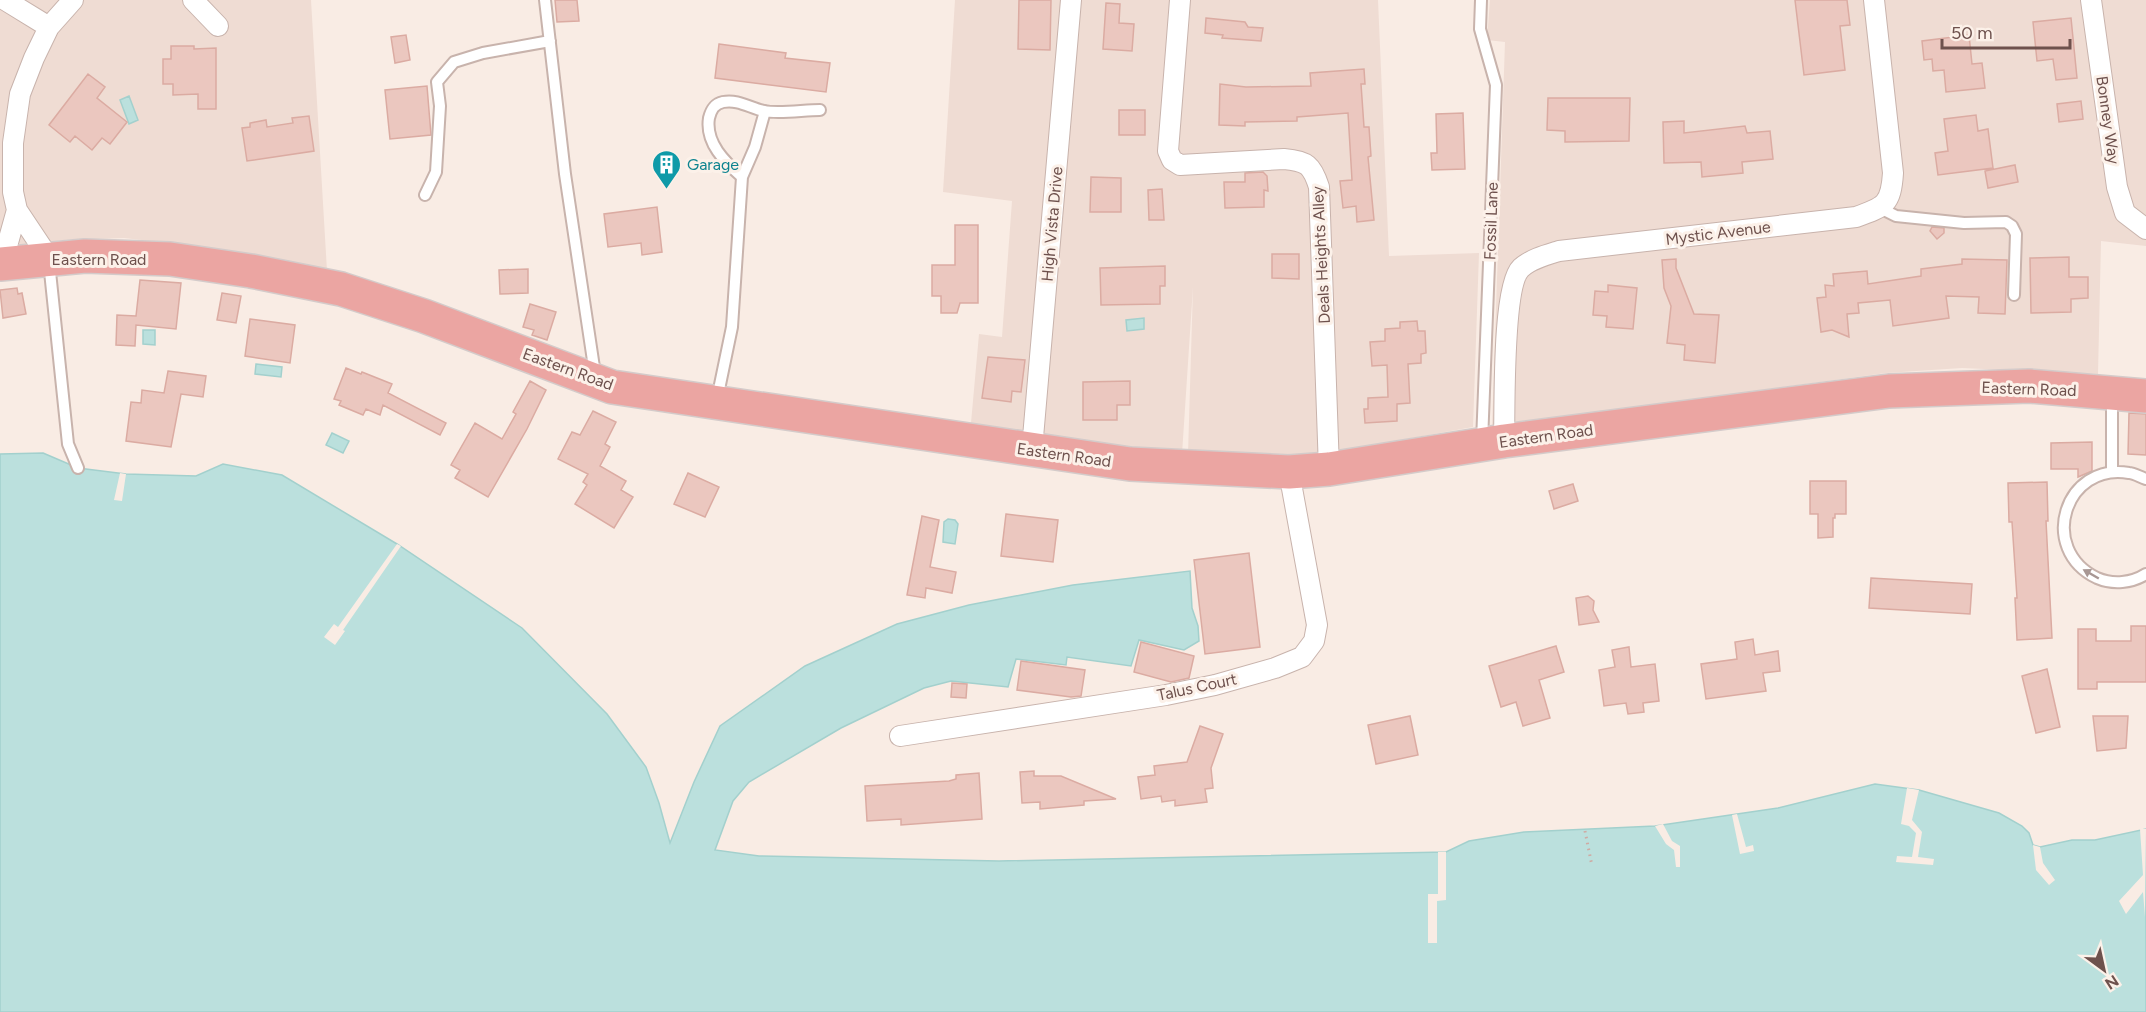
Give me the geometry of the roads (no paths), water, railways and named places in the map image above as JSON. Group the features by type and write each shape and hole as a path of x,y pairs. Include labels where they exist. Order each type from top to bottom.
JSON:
{"highway":[{"name":"Eastern Road","path":"1,264 85,256 170,259 251,271 341,289 424,316 612,387 1130,464 1289,472 1329,469 1493,443 1889,391 2029,386 2146,396"}],"street":[{"path":"5,0 49,27"},
{"path":"1,264 16,210 13,192 13,143 20,94 49,27 73,0"},
{"path":"193,0 218,26"},
{"name":"High Vista Drive","path":"1032,449 1071,0"},
{"name":"Deals Heights Alley","path":"1179,0 1168,151 1172,160 1180,165 1284,159 1300,161 1313,169 1319,187 1329,469"},
{"path":"1874,0 1893,172 1891,193 1880,208"},
{"name":"Bonney Way","path":"2091,0 2117,187 2125,213 2146,228"},
{"name":"Mystic Avenue","path":"1493,443 1513,281 1520,268 1531,261 1559,251 1856,217 1880,208"},
{"path":"16,210 49,258"},
{"name":"Talus Court","path":"900,736 1166,695 1215,685 1275,668 1302,657 1314,641 1317,625 1289,472"}],"lane":[{"path":"545,0 565,174 596,381"},
{"name":"Fossil Lane","path":"1481,0 1480,29 1496,84 1493,443"},
{"path":"425,195 436,172 441,106 437,82 454,62 483,53 550,40"},
{"path":"742,177 722,158 710,138 708,124 710,112 720,103 731,101 765,111 820,110"},
{"path":"716,403 732,327 742,177 755,147 765,111"},
{"path":"1880,208 1896,216 1907,218 1964,223 2006,222 2012,226 2016,234 2014,295"},
{"path":"49,258 69,444 78,468"},
{"path":"2112,393 2112,472"},
{"path":"2146,479 2129,472 2112,472 2094,478 2078,489 2068,505 2063,523 2065,542 2073,559 2086,572 2104,580 2123,582 2146,574"}],"water":[{"path":"129,96 138,120 129,124 120,100"},
{"path":"1144,318 1144,329 1127,331 1126,320"},
{"path":"143,330 155,330 155,345 143,344"},
{"path":"256,364 282,367 281,377 255,374"},
{"path":"332,433 349,441 343,453 326,445"},
{"path":"43,453 78,468 126,474 196,476 223,464 282,475 397,544 522,628 607,714 646,767 670,843 694,782 720,726 805,666 897,624 969,605 1073,585 1190,571 1192,608 1198,626 1199,641 1184,650 1139,640 1131,666 1067,657 1066,665 1016,659 1008,687 951,681 924,688 841,728 749,782 733,801 715,850 759,856 999,861 1446,852 1469,841 1524,832 1655,826 1778,808 1875,784 1919,790 1999,813 2022,826 2029,833 2033,845 2040,847 2072,840 2095,840 2146,829 2146,1012 0,1012 0,454"},
{"path":"948,519 955,520 958,524 955,544 943,542 944,522"}],"place":[{"name":"Garage","path":"666,190"}]}
